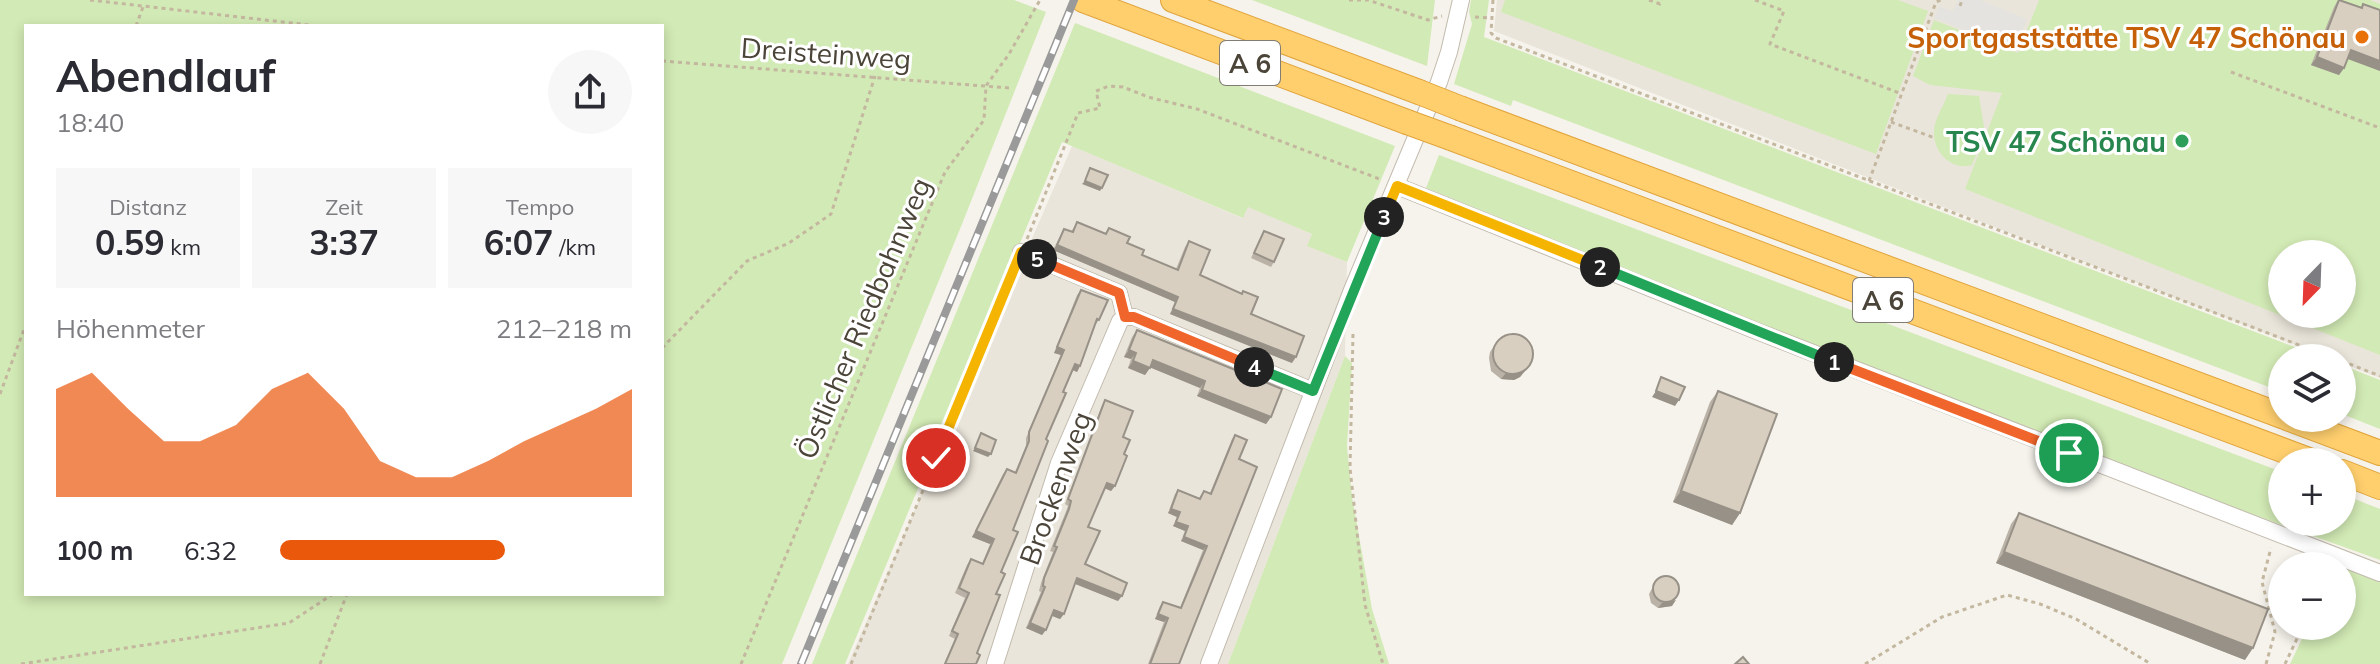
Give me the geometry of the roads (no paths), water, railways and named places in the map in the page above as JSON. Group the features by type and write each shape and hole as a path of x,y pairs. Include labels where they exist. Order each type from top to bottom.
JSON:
{"highway":[{"name":"A 6","path":"1173,0 2268,411"},
{"name":"A 6","path":"1088,2 2277,448"},
{"name":"A 6","path":"2325,432 2380,453"},
{"path":"2356,478 2380,487"}],"street":[{"path":"1209,664 1391,184 1449,52 1461,0"},
{"path":"1391,184 1759,332 2380,573"},
{"path":"1021,252 1119,293 1125,317 1134,317 1313,391"},
{"name":"Brockenweg","path":"995,664 1059,463 1120,321 1125,317"}],"railway":[{"path":"801,664 1074,0"}],"place":[{"name":"Sportgaststätte TSV 47 Schönau","path":"2362,37"},
{"name":"TSV 47 Schönau","path":"2182,141"}]}
